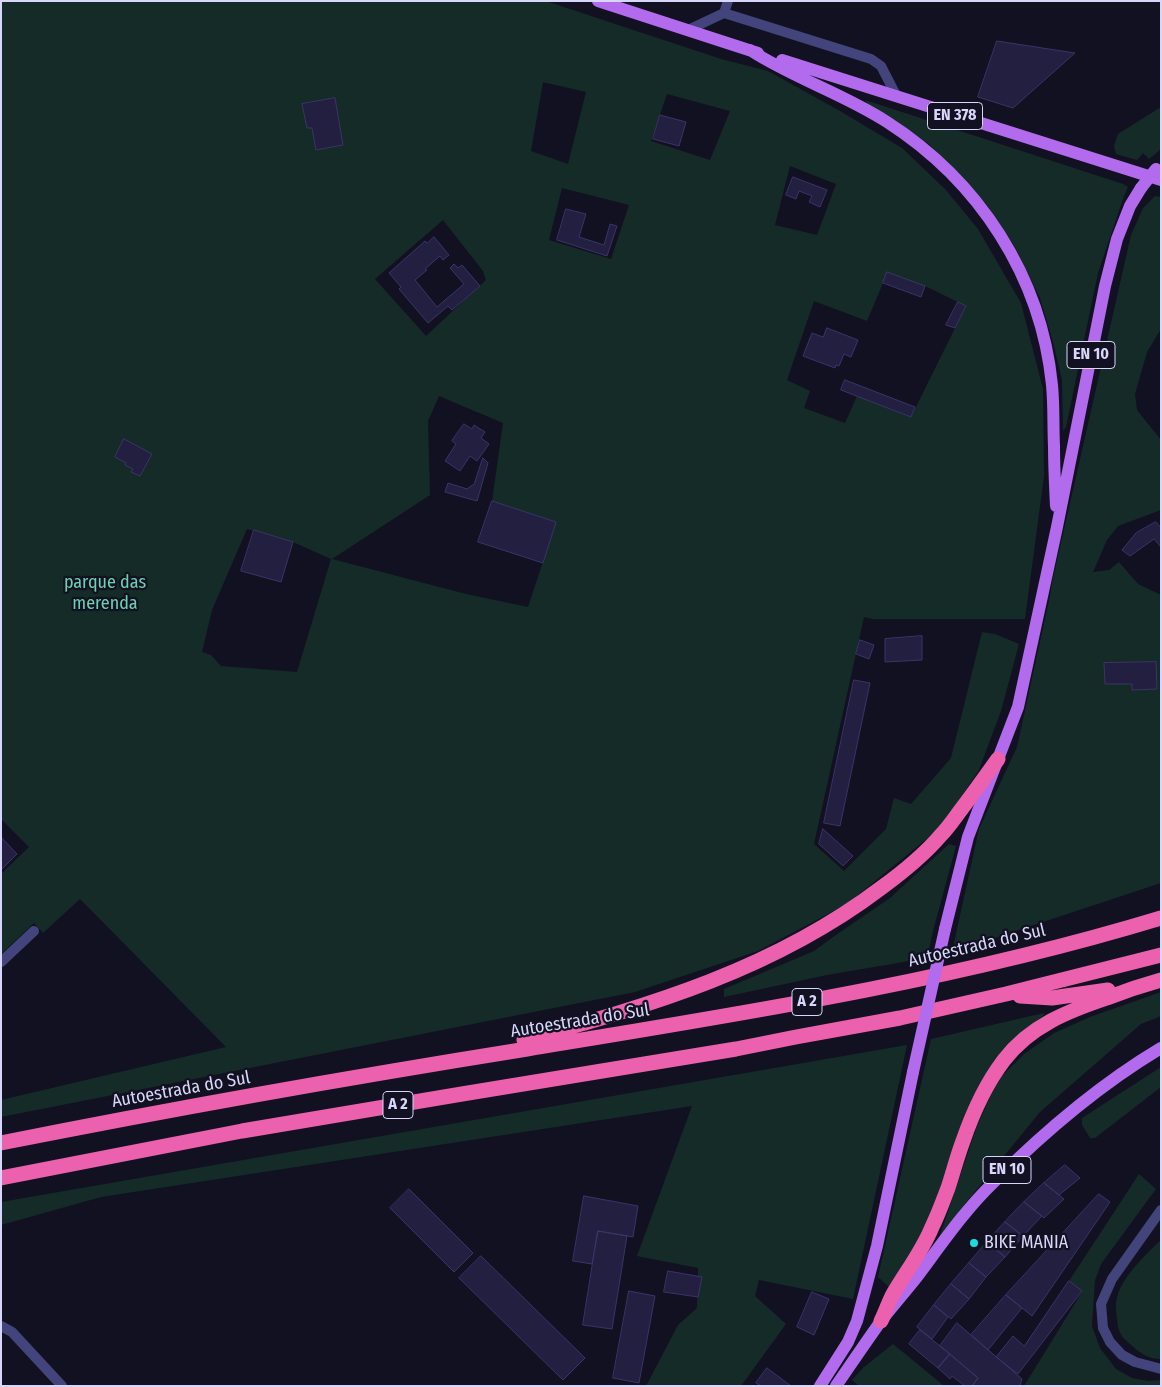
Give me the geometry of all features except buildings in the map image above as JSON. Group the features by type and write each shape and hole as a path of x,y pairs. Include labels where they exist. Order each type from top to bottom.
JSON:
{"highway":[{"path":"448,1061 608,1017 676,995 746,968 819,930 845,914 918,859 942,835 998,759"},
{"name":"Autoestrada do Sul","path":"1,1142 448,1061 788,1006 1057,947 1161,918"},
{"name":"A 2","path":"1,1178 242,1131 736,1049 796,1036 900,1018 1006,994 1161,954"},
{"path":"882,1321 891,1298 932,1228 975,1110 1005,1058 1039,1028 1055,1018 1075,1009 1161,980"},
{"path":"1006,994 1052,998 1142,985"}],"main road":[{"name":"EN 378","path":"598,1 897,97 1159,171"},
{"path":"750,50 766,60 840,95 886,121 918,143 940,162 977,201 1008,247 1033,302 1048,356 1053,395 1057,527"},
{"name":"EN 10","path":"828,1382 858,1321 881,1228 945,928 968,837 1018,707 1114,253 1122,224 1130,206 1141,188 1159,171"},
{"name":"EN 10","path":"828,1382 882,1321 938,1248 992,1183 1044,1134 1098,1090 1161,1048"}],"street":[{"path":"724,13 728,1"},
{"path":"688,30 724,13 871,59 881,66 897,97"},
{"path":"1,962 34,931"},
{"path":"1161,1210 1112,1279 1101,1304 1103,1328 1110,1342 1122,1355 1135,1362 1161,1369"},
{"path":"1,1326 12,1332 62,1386"}],"green space":[{"name":"parque das merenda","path":"1,1 546,1 721,59 768,71 902,148 946,190 978,229 1021,303 1043,389 1044,476 1025,619 873,619 864,617 814,844 844,871 886,829 894,798 911,804 951,758 982,632 995,634 1019,644 1001,711 979,770 945,821 929,837 847,904 758,951 635,992 1,1117 1,1100 226,1047 80,899 43,933 34,923 1,954 1,874 29,847 1,819","holes":["543,82 586,92 568,164 531,151","667,94 730,111 710,160 651,141","790,166 836,184 817,235 775,225","562,188 629,205 611,259 549,240","443,220 483,271 486,280 426,336 375,279","883,283 925,286 966,306 911,417 857,396 845,423 804,408 810,391 787,380 814,301 867,321","439,396 503,423 492,501 556,522 528,607 466,594 332,559 430,495 428,421","247,529 293,542 331,559 297,672 221,666 211,655 202,652 212,610"]},
{"path":"865,100 1128,187 1098,273 1066,427 1063,431 1062,380 1053,342 1040,298 1015,247 987,205 929,144 868,105"},
{"path":"1161,107 1161,149 1149,159 1143,153 1137,160 1116,154 1114,146 1118,134"},
{"path":"1155,196 1161,197 1161,329 1147,352 1135,394 1137,410 1161,440 1161,510 1118,526 1107,540 1093,572 1109,570 1119,562 1138,584 1161,595 1161,883 952,952 979,829 1017,747 1053,578 1131,235 1143,208"},
{"path":"949,844 956,846 927,958 827,975 724,997 724,989 814,951 890,898"},
{"path":"1161,992 1161,1016 1141,1024 1040,1112 964,1205 938,1241 977,1126 1002,1076 1024,1054 1054,1033 1090,1017"},
{"path":"1044,1013 1043,1016 1008,1043 992,1063 985,1076 925,1232 890,1288 878,1277 931,1039"},
{"path":"907,1045 853,1299 759,1280 755,1296 786,1324 741,1386 646,1386 678,1325 697,1308 698,1268 637,1256 692,1106 101,1197 1,1225 1,1202"},
{"path":"1161,1067 1161,1087 1095,1138 1090,1138 1082,1125 1082,1118"},
{"path":"1139,1174 1156,1189 1101,1264 1095,1280 1092,1326 1100,1348 1116,1369 1132,1378 1148,1381 1161,1380 1161,1386 1024,1386 1082,1292 1069,1281"},
{"path":"1161,1240 1161,1359 1144,1355 1120,1333 1116,1301 1123,1282"},
{"path":"893,1344 944,1386 859,1386 852,1380 864,1367"}],"place":[{"name":"BIKE MANIA","path":"974,1243"}]}
